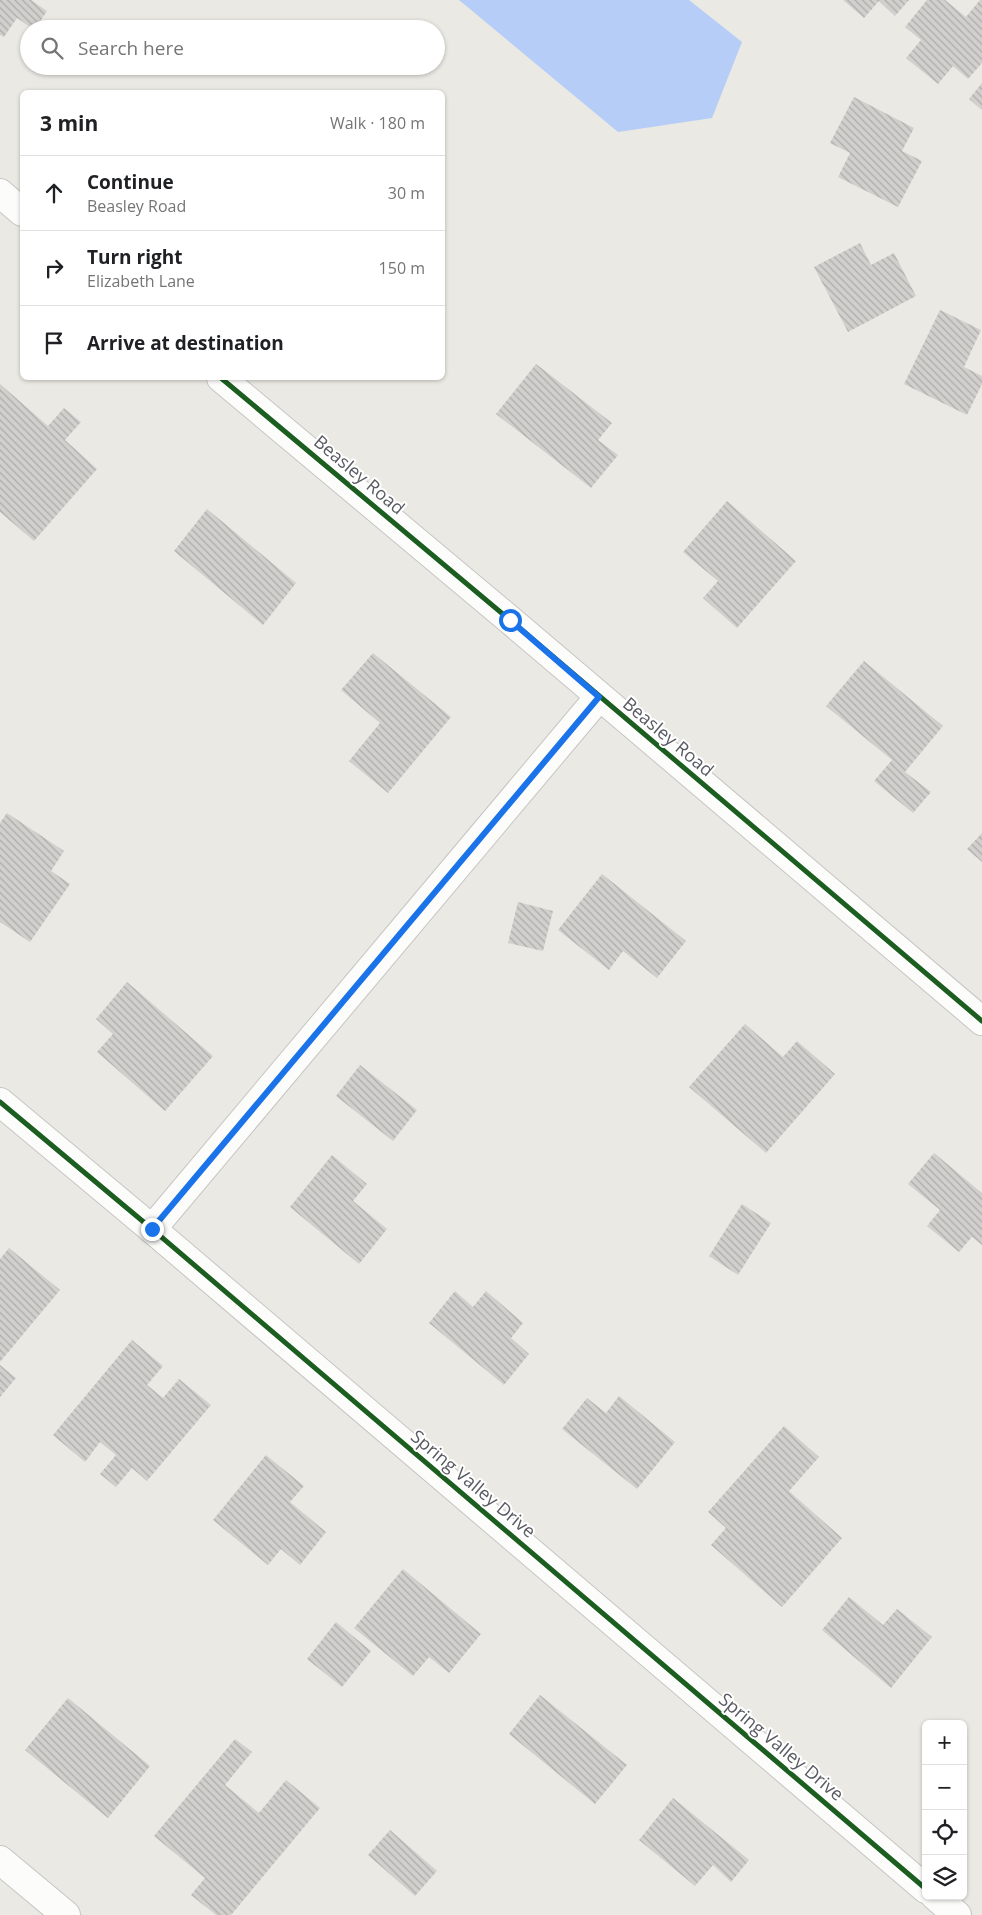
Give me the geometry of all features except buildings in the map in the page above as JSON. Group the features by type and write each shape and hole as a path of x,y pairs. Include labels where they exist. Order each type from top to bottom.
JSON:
{"street":[{"path":"0,193 20,210"},
{"name":"Beasley Road","path":"222,380 982,1021"},
{"path":"152,1229 599,697"},
{"name":"Spring Valley Drive","path":"0,1102 152,1229 922,1886"},
{"path":"0,1860 66,1915"},
{"path":"940,1900 957,1915"}],"water":[{"path":"459,0 689,0 742,42 712,118 618,132"}],"cycle path":[{"path":"223,380 510,620 982,1021"},
{"path":"0,1102 152,1229 922,1886"}],"route":[{"path":"152,1229 599,697 510,620"}]}
